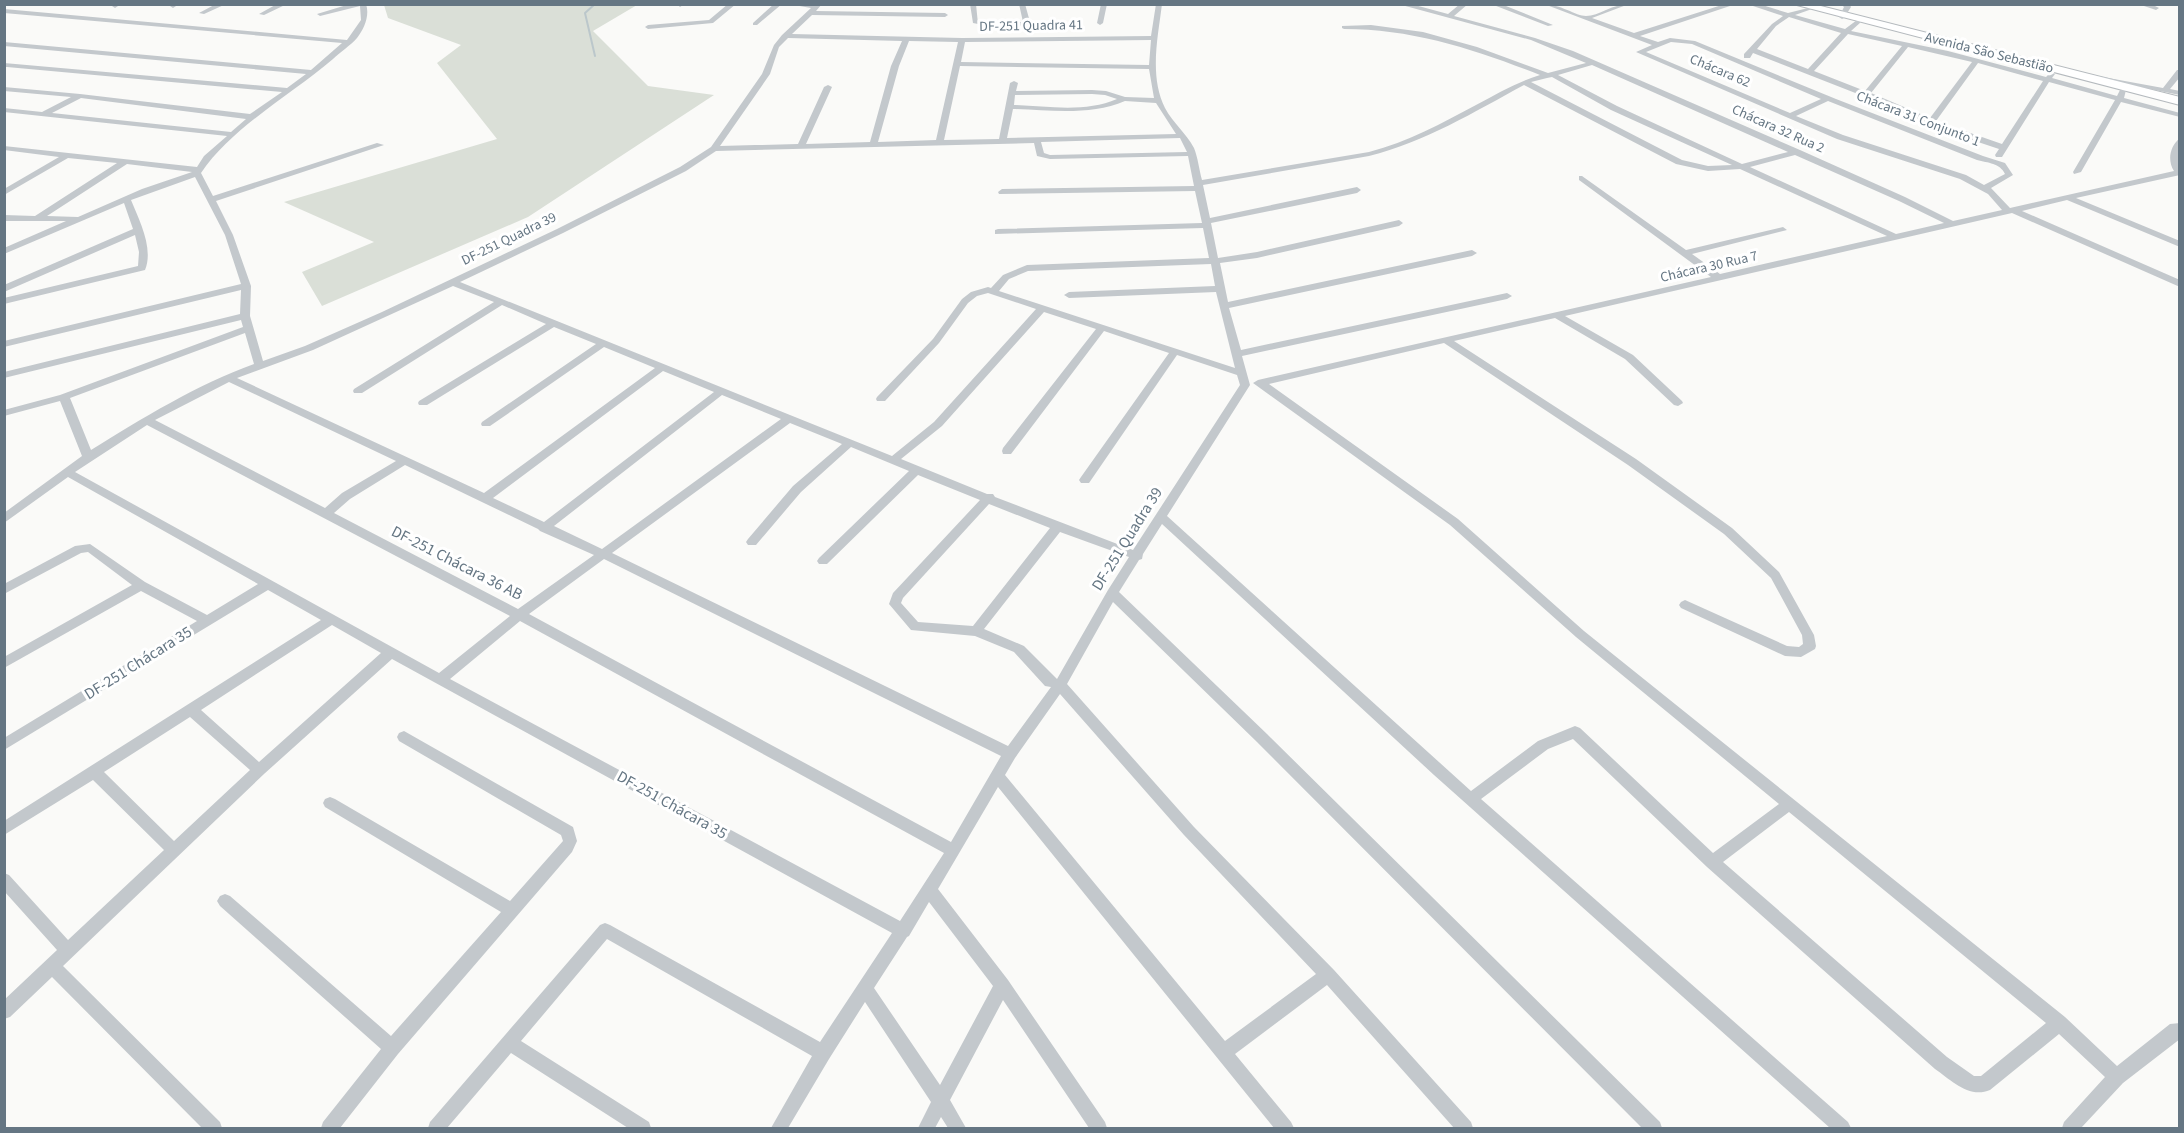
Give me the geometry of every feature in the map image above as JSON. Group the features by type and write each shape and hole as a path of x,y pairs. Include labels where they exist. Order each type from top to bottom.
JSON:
{"main road":[{"name":"Avenida São Sebastião","path":"1798,4 1810,8 1843,10 1859,21 1952,49 2051,74 2078,75 2127,88 2148,90 2180,101"}],"street":[{"path":"4,9 9,4"},
{"path":"202,13 223,4"},
{"path":"262,14 284,4"},
{"path":"4,251 197,171 232,134 252,117 290,90 349,42 364,20 365,10 361,4 320,14"},
{"path":"648,27 711,22 733,4"},
{"path":"755,24 780,4"},
{"path":"792,4 814,8 945,15"},
{"path":"973,4 976,23"},
{"path":"1022,4 1027,24"},
{"name":"DF-251 Quadra 41","path":"1100,23 1104,4"},
{"path":"1159,4 1152,67 1158,100 1183,136 1192,154 1224,306 1243,379"},
{"name":"Chácara 32 Rua 2","path":"1401,4 1533,39 1797,152 1952,224"},
{"path":"1449,17 1466,4"},
{"path":"1494,4 1550,25"},
{"path":"1547,4 1656,44"},
{"path":"1587,18 1626,4"},
{"path":"1633,36 1733,4"},
{"path":"1750,4 1846,32 1905,46 1952,49 1976,61 2051,74 2118,98 2180,115"},
{"path":"2141,4 2156,8"},
{"name":"DF-251 Quadra 39","path":"4,519 88,457 147,420 228,378 309,348 668,178 714,148 766,74 771,57 784,36 814,8"},
{"path":"1734,61 1748,55 1774,24 1788,15 1810,8"},
{"path":"4,9 349,42"},
{"path":"45,13 54,9"},
{"path":"1809,72 1859,21"},
{"name":"DF-251 Quadra 41","path":"1003,24 1061,25"},
{"path":"1344,27 1365,26 1473,46 1551,75 1614,108 1895,237"},
{"name":"DF-251 Quadra 41","path":"784,36 962,40 1156,38"},
{"path":"873,144 895,66 907,38"},
{"name":"Chácara 31 Conjunto 1","path":"1656,44 1676,39 1686,40 1830,100 1980,158 1994,160"},
{"path":"939,143 962,40"},
{"path":"4,44 313,72"},
{"name":"Chácara 62","path":"1656,44 1640,52 1791,115"},
{"path":"6,65 41,46"},
{"path":"1866,94 1905,46"},
{"path":"1752,50 1866,94 1965,136 2002,147"},
{"path":"1931,122 1976,61"},
{"path":"1002,192 1198,186 1369,154 1393,148 1433,131 1524,82 1592,63"},
{"path":"957,64 1152,67"},
{"path":"6,65 290,90"},
{"path":"2165,90 2180,72"},
{"path":"1984,188 2009,175 2005,166 1994,160 2051,74"},
{"path":"2078,75 2148,90 2180,93"},
{"path":"1524,82 1689,166 1712,170 1743,167 1797,152"},
{"path":"1003,141 1014,83"},
{"path":"801,147 828,87"},
{"path":"2077,172 2118,98 2127,88"},
{"path":"4,89 252,117"},
{"path":"1791,115 1857,91"},
{"path":"1012,93 1092,92 1106,93 1124,99 1158,100"},
{"path":"44,114 80,96"},
{"path":"1009,107 1100,108 1124,99"},
{"path":"4,110 232,134"},
{"path":"1791,115 1864,146 1933,167 1984,188 2012,212 2180,284"},
{"path":"714,148 1183,136"},
{"path":"1037,140 1038,152 1050,157 1192,154"},
{"path":"2179,172 2173,165 2173,156 2180,140"},
{"path":"211,200 380,145"},
{"path":"6,149 197,171"},
{"path":"4,193 67,155"},
{"path":"38,218 125,162"},
{"path":"197,171 229,235 246,286 245,316 259,365"},
{"name":"Chácara 30 Rua 7","path":"1243,379 1261,383 2179,172"},
{"path":"1582,178 1719,278"},
{"path":"998,232 1207,223 1357,190"},
{"path":"2068,198 2180,244"},
{"path":"4,302 141,268 144,263 142,243 127,200"},
{"path":"4,218 82,219"},
{"path":"994,291 1006,277 1027,268 1215,261 1257,255 1399,223"},
{"path":"1684,253 1783,230"},
{"path":"4,289 137,231"},
{"path":"1224,306 1472,253"},
{"path":"452,282 499,303 989,497 1058,527 1137,556"},
{"path":"4,344 246,286"},
{"path":"1069,295 1221,289"},
{"path":"881,399 936,341 965,301 981,292 994,291 1102,327 1243,379"},
{"path":"1236,354 1507,296"},
{"path":"358,391 499,303"},
{"path":"893,460 938,424 1042,308"},
{"path":"4,375 245,316"},
{"path":"1559,316 1629,357 1678,403"},
{"path":"423,403 552,324"},
{"path":"1006,451 1102,327"},
{"path":"4,413 64,397 248,329"},
{"path":"186,331 191,351"},
{"path":"1447,341 1632,462 1728,531 1776,576 1808,635 1810,646 1801,651 1785,651 1685,605"},
{"path":"486,424 602,344"},
{"path":"1085,480 1174,353"},
{"path":"484,499 662,367"},
{"path":"228,378 603,554 1010,754"},
{"name":"DF-251 Quadra 39","path":"786,1125 823,1053 904,931 1010,754 1060,686 1112,593 1161,517 1243,379"},
{"path":"1261,383 1454,522 1580,634 2059,1023 2117,1077"},
{"path":"544,528 720,391"},
{"path":"64,397 88,457"},
{"name":"DF-251 Chácara 36 AB","path":"147,420 519,615 790,418"},
{"path":"752,542 796,489 849,442"},
{"path":"326,513 346,496 404,461"},
{"path":"823,561 918,469"},
{"name":"DF-251 Chácara 35","path":"67,471 440,680 904,931"},
{"path":"989,497 894,600 915,627 976,631 1019,649 1050,682 1060,686 1189,831 1328,975 1465,1128"},
{"path":"1161,517 1842,1128"},
{"path":"976,631 1058,527"},
{"name":"DF-251 Chácara 35","path":"4,590 79,549 90,548 141,585 207,621 4,745"},
{"path":"207,621 268,584"},
{"path":"4,663 141,585"},
{"path":"1112,593 1262,738 1654,1128"},
{"path":"440,680 519,615 954,851"},
{"path":"4,829 332,619"},
{"path":"4,1011 259,770 391,652"},
{"path":"191,710 259,770"},
{"path":"1472,798 1544,745 1575,732 1712,862 1941,1063 1972,1084 1984,1083 2059,1023"},
{"path":"329,1128 392,1048 570,841 568,831 404,737"},
{"path":"94,772 174,850"},
{"path":"997,775 1286,1128"},
{"path":"330,802 511,910"},
{"path":"1712,862 1789,804"},
{"path":"4,880 68,951"},
{"path":"929,890 1002,985 1099,1128"},
{"path":"225,901 392,1048"},
{"path":"436,1128 605,930 823,1053"},
{"path":"52,966 214,1128"},
{"path":"1224,1052 1328,975"},
{"path":"926,1128 942,1102 1002,985"},
{"path":"866,989 958,1128"},
{"path":"2070,1128 2117,1077 2176,1030 2180,1031"},
{"path":"510,1043 643,1128"}],"shaded area":[{"path":"384,5 637,5 593,31 648,86 714,95 528,217 322,306 302,272 374,242 284,202 497,139 437,63 461,45 388,18"}],"waterway":[{"path":"595,4 585,13 595,56"}]}
